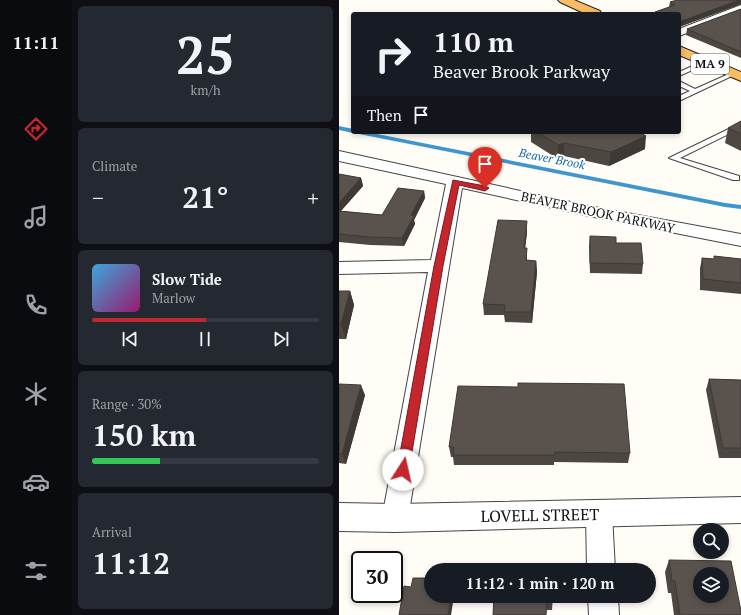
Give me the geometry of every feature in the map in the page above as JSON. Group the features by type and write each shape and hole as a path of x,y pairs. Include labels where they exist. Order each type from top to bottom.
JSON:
{"highway":[{"path":"564,0 591,12"},
{"name":"MA 9","path":"681,51 737,76"}],"street":[{"path":"681,32 741,8"},
{"name":"BEAVER BROOK PARKWAY","path":"339,156 589,211 741,240"},
{"path":"395,518 455,182"},
{"path":"339,268 439,266"},
{"name":"LOVELL STREET","path":"339,517 395,518 741,510"},
{"path":"599,514 601,563"},
{"path":"603,603 604,615"}],"lane":[{"path":"681,73 706,62"},
{"path":"681,98 695,91 737,76"},
{"path":"681,84 695,91"},
{"path":"736,178 673,158 741,125"}],"building":[{"path":"677,0 739,0 681,21 681,12 655,12 675,5 670,2"},
{"path":"741,9 741,52 687,29"},
{"path":"741,121 741,134 728,128"},
{"path":"540,134 642,134 646,136 611,152 564,143 558,145"},
{"path":"339,174 361,178 339,203"},
{"path":"398,188 424,191 411,215 414,216 402,238 339,234 339,211 382,215"},
{"path":"498,220 527,221 524,248 527,248 526,260 536,261 531,312 504,312 505,305 483,304"},
{"path":"590,236 616,237 616,243 641,243 643,264 590,263"},
{"path":"714,256 741,259 741,283 703,279 702,258 714,259"},
{"path":"339,291 350,291 341,324 339,324"},
{"path":"709,379 741,380 741,448 723,448"},
{"path":"518,383 624,384 630,453 555,452 555,455 453,455 454,447 449,447 458,386 518,387"},
{"path":"339,384 361,385 342,454 339,454"},
{"path":"669,560 731,561 741,615 680,615 675,581 672,581"},
{"path":"413,578 424,578 424,603 450,603 448,615 399,615 401,603 403,603 404,586 411,587"},
{"path":"494,603 547,603 546,615 493,615"}],"waterway":[{"name":"Beaver Brook","path":"339,128 351,131"},
{"name":"Beaver Brook","path":"369,134 741,207"}],"route":[{"path":"403,470 455,182 485,188"}]}
